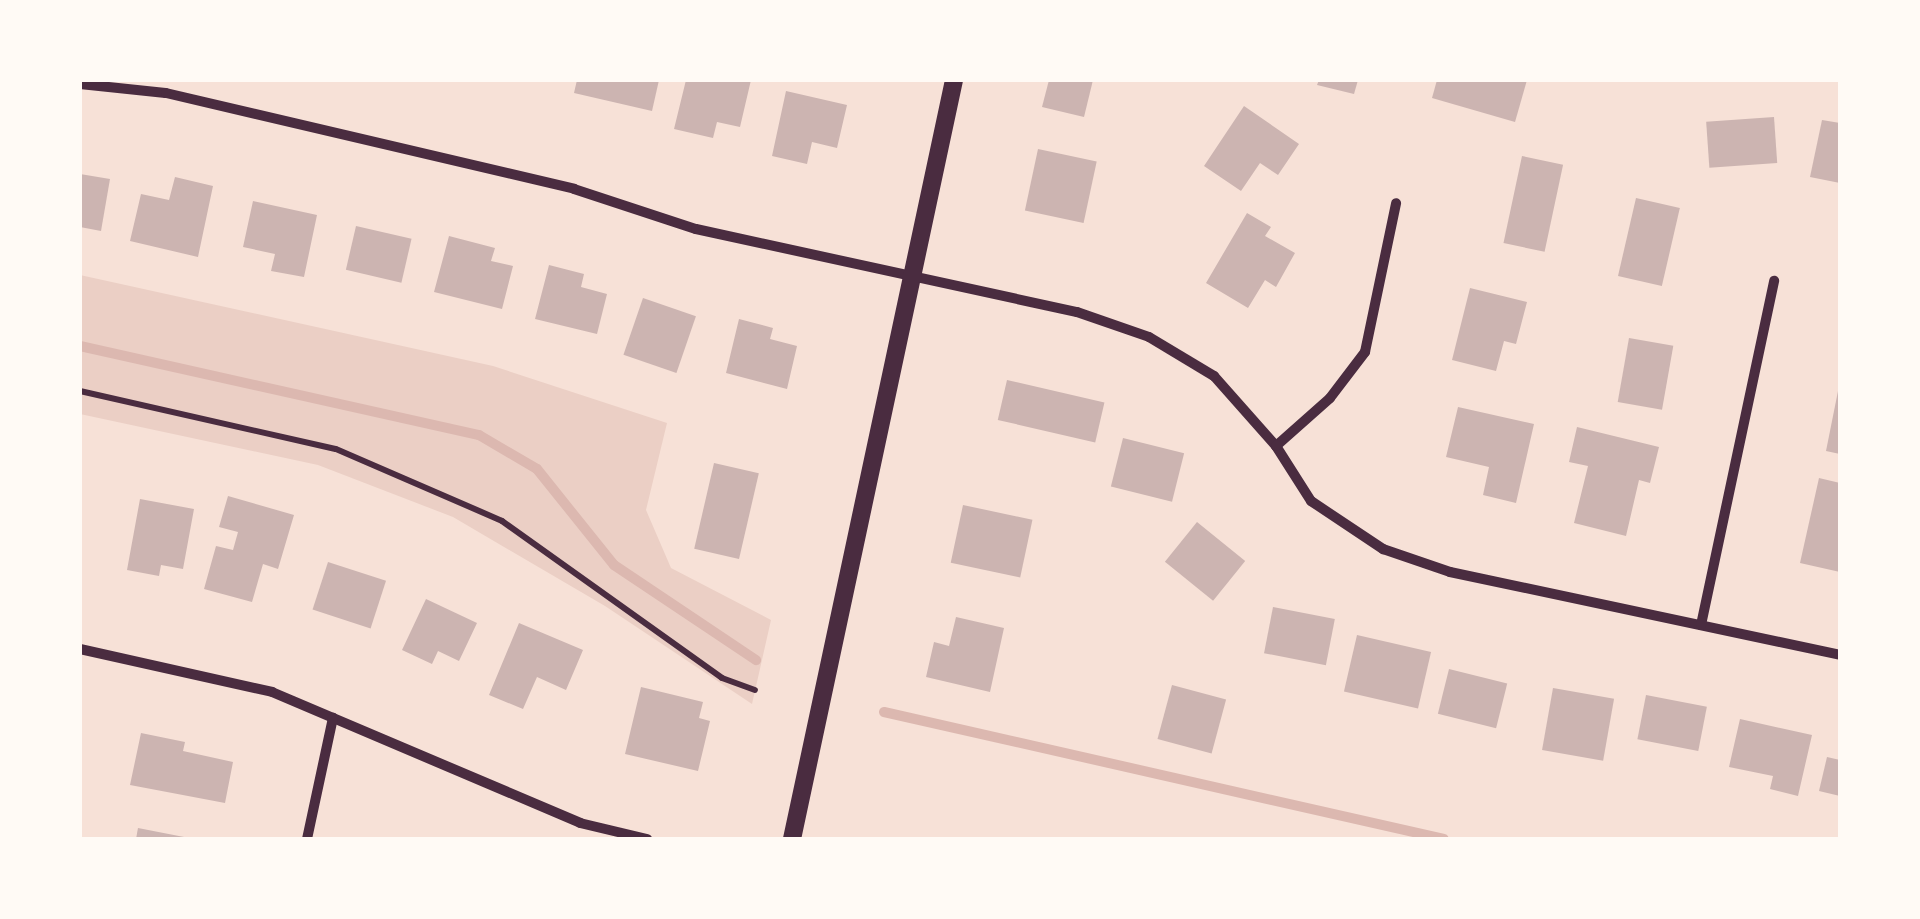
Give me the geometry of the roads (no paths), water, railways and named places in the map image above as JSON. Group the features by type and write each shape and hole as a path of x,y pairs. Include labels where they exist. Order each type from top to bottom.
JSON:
{"street":[{"path":"792,839 954,80"},
{"path":"80,84 166,93 912,277 1077,312 1149,337 1214,376 1276,446 1311,501 1383,549 1450,572 1840,655"},
{"path":"1276,446 1330,398 1365,352 1396,202"},
{"path":"1701,625 1774,281"},
{"path":"80,649 272,692 580,823 646,839"},
{"path":"307,839 333,718"}],"waterway":[{"path":"80,346 479,435 537,469 614,565 756,660"},
{"path":"884,712 1444,839"}]}
